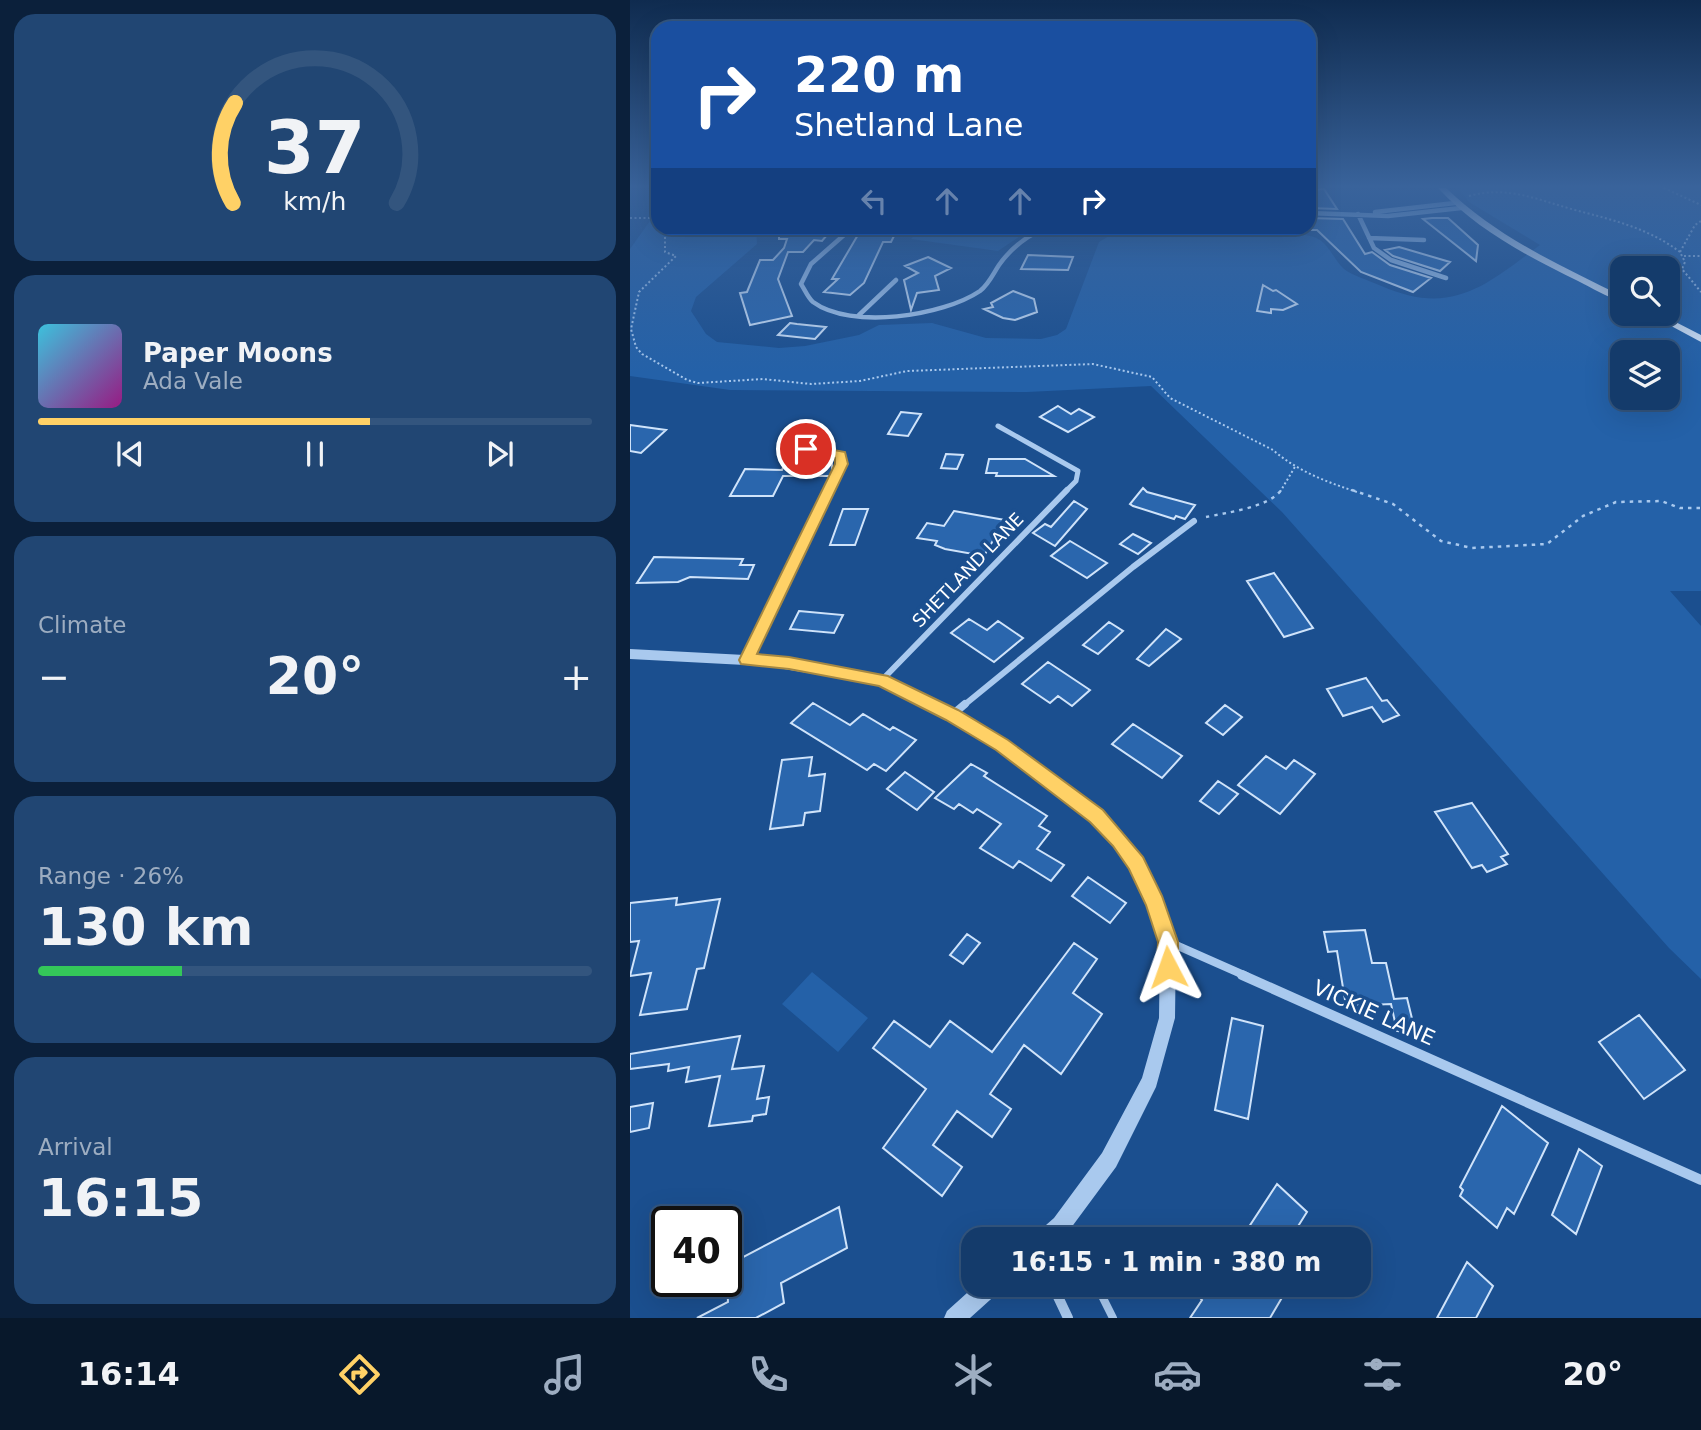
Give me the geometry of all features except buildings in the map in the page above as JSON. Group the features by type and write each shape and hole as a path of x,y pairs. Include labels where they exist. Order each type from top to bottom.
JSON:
{"main road":[{"path":"1526,250 1610,293"},
{"path":"1676,326 1701,339"}],"street":[{"path":"828,250 811,264 801,284 803,292 817,304 839,313 859,315 912,314 941,309 966,300 991,280 1011,250"},
{"path":"1376,250 1391,260 1446,278"},
{"path":"859,315 896,280"},
{"name":"SHETLAND LANE","path":"882,680 1076,481 1078,471 998,426"},
{"path":"747,660 842,464 841,455 832,452 780,445"},
{"path":"952,715 1133,567 1194,521"},
{"path":"630,654 789,663 882,680 952,715 1002,745 1096,816 1119,840 1136,863 1152,896 1168,942 1167,1018 1150,1081 1109,1160 1064,1227"},
{"name":"VICKIE LANE","path":"1168,942 1701,1180"},
{"path":"954,1318 978,1297"},
{"path":"1058,1297 1068,1318"}],"lane":[{"path":"1103,1297 1114,1318"}],"path":[{"path":"665,250 665,252 676,256 639,292 631,329 636,347 642,354 687,380 698,383 763,379 811,384 860,381 907,371 1093,364 1152,377 1170,398 1338,486 1393,504 1441,541 1472,548 1547,544 1583,516 1616,502 1661,501 1679,508 1701,508"},
{"path":"1677,250 1684,256 1682,269 1701,292"},
{"path":"1684,256 1701,256"},
{"path":"1194,521 1224,511 1255,506 1278,495 1296,465"}],"shaded area":[{"path":"630,250 751,250 696,297 691,311 706,334 717,342 779,348 805,346 859,335 879,325 932,323 986,338 1041,339 1057,335 1066,329 1096,250 1329,250 1344,269 1352,274 1404,294 1427,298 1447,297 1466,293 1483,285 1534,250 1701,250 1701,591 1670,591 1701,626 1701,979 1669,948 1282,512 1151,386 1027,392 730,390 630,376"},
{"path":"812,972 868,1018 838,1052 782,1004"}],"route":[{"path":"806,449 841,455 842,464 747,660 789,663 882,680 952,715 1002,745 1096,816 1119,840 1136,863 1155,903 1168,942 1168,967"}]}
